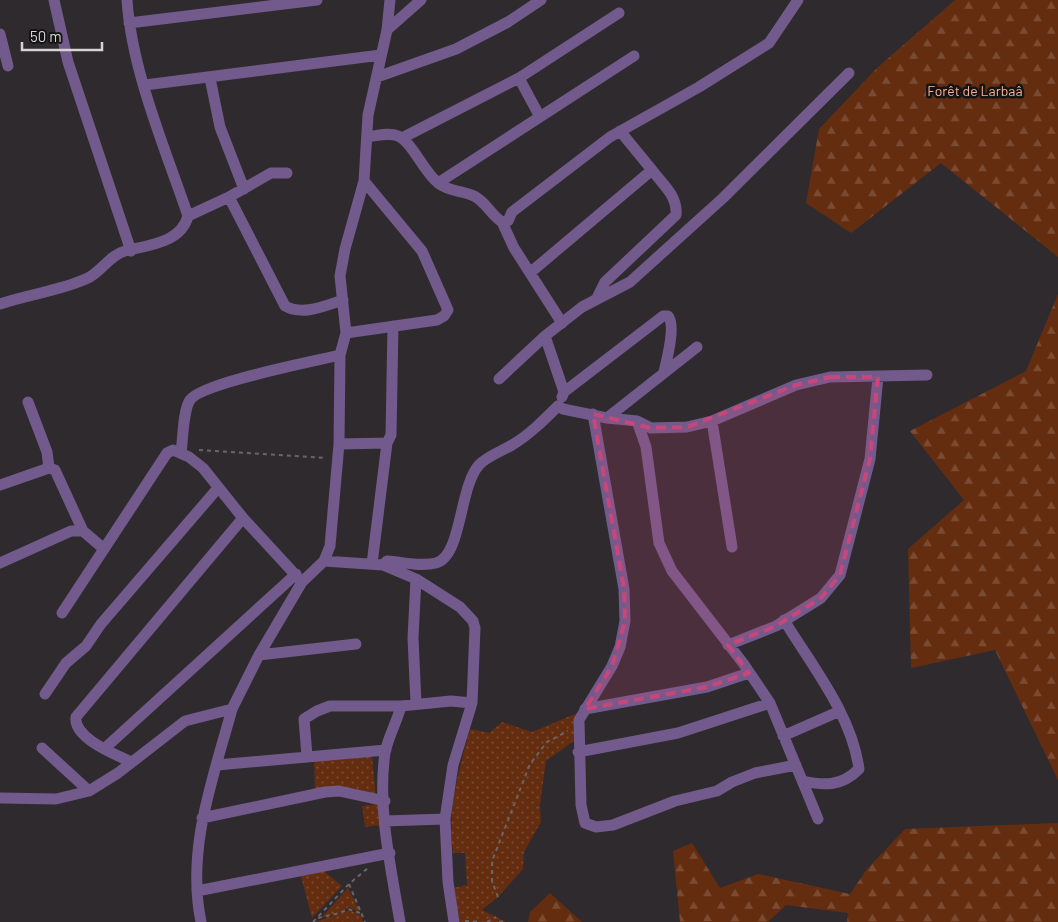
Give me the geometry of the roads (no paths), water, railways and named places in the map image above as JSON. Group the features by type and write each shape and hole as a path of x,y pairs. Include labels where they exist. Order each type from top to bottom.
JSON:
{"street":[{"path":"54,0 68,62 130,250"},
{"path":"0,304 70,286 92,276 106,263 124,251 164,242 186,225 188,216 145,85 129,23 127,0"},
{"path":"129,23 225,5 317,0"},
{"path":"324,561 332,534 339,444 340,355 346,333 340,276 345,249 364,180 368,115 387,30 390,0"},
{"path":"387,30 421,0"},
{"path":"376,77 456,49 508,22 541,0"},
{"path":"502,222 508,220 512,212 620,132 707,82 769,43 798,0"},
{"path":"402,138 519,78 619,13"},
{"path":"0,34 8,66"},
{"path":"145,85 381,55"},
{"path":"438,183 634,56"},
{"path":"499,379 545,336 562,323 596,298 630,282 723,198 849,73"},
{"path":"210,78 220,127 244,189"},
{"path":"519,78 540,116"},
{"path":"596,298 605,282 676,215 675,201 672,193 620,132"},
{"path":"367,138 396,134 402,138 423,168 438,183 452,191 472,195 482,201 502,222 514,248 562,323"},
{"path":"531,272 652,170"},
{"path":"188,216 229,197 271,173 287,173"},
{"path":"346,333 437,320 444,316 448,310 422,251 364,180"},
{"path":"229,197 285,306 294,311 306,311 343,300"},
{"path":"378,564 387,560 421,565 437,563 446,558 454,543 463,500 472,475 480,464 514,444 558,406 564,392 663,316 668,316 670,318 671,332 664,372"},
{"path":"378,564 387,443 392,423 393,326"},
{"path":"545,336 564,392"},
{"path":"607,418 696,346"},
{"path":"181,452 187,405 197,393 226,383 340,355"},
{"path":"558,406 563,409 607,418 637,422 651,428 687,427 712,421 796,385 830,377 927,375"},
{"path":"728,645 784,620 821,598 840,575 870,459 878,377"},
{"path":"28,402 47,452 49,468"},
{"path":"593,414 624,589 625,621 620,647 612,666 585,709 578,725 581,805 585,823 596,827 613,825 675,801 717,791 732,782 755,773 796,765"},
{"path":"712,421 732,548"},
{"path":"637,422 646,447 659,543 672,571 770,703 818,819"},
{"path":"339,444 387,443"},
{"path":"62,613 167,453 172,450 181,452 203,468 243,518 299,578"},
{"path":"0,485 49,468 56,470 83,531 104,549"},
{"path":"45,694 66,663 86,646 101,624 218,488"},
{"path":"131,762 104,749 78,731 75,724 76,717 243,518"},
{"path":"0,563 71,531 83,531"},
{"path":"104,749 299,578 324,561 378,564 416,580 460,607 473,620 475,628 472,703 453,765 445,819 448,882 454,922"},
{"path":"201,922 196,863 202,818 232,709 299,578"},
{"path":"416,580 413,638 416,703"},
{"path":"784,620 840,712 858,757 859,769 845,782 818,785 803,781"},
{"path":"259,655 356,644"},
{"path":"585,709 707,687 749,673"},
{"path":"307,756 304,719 330,706 401,706 451,701 472,703"},
{"path":"578,752 670,735 770,703"},
{"path":"400,922 385,821 384,769 386,750 401,706"},
{"path":"0,798 56,799 89,791 185,721 232,709"},
{"path":"783,736 804,729 840,712"},
{"path":"42,748 89,791"},
{"path":"217,765 386,750"},
{"path":"202,818 325,792 339,791 384,801"},
{"path":"385,821 445,819"},
{"path":"197,891 390,853"}],"park label":[{"name":"Forêt de Larbaâ","path":"975,90"}]}
